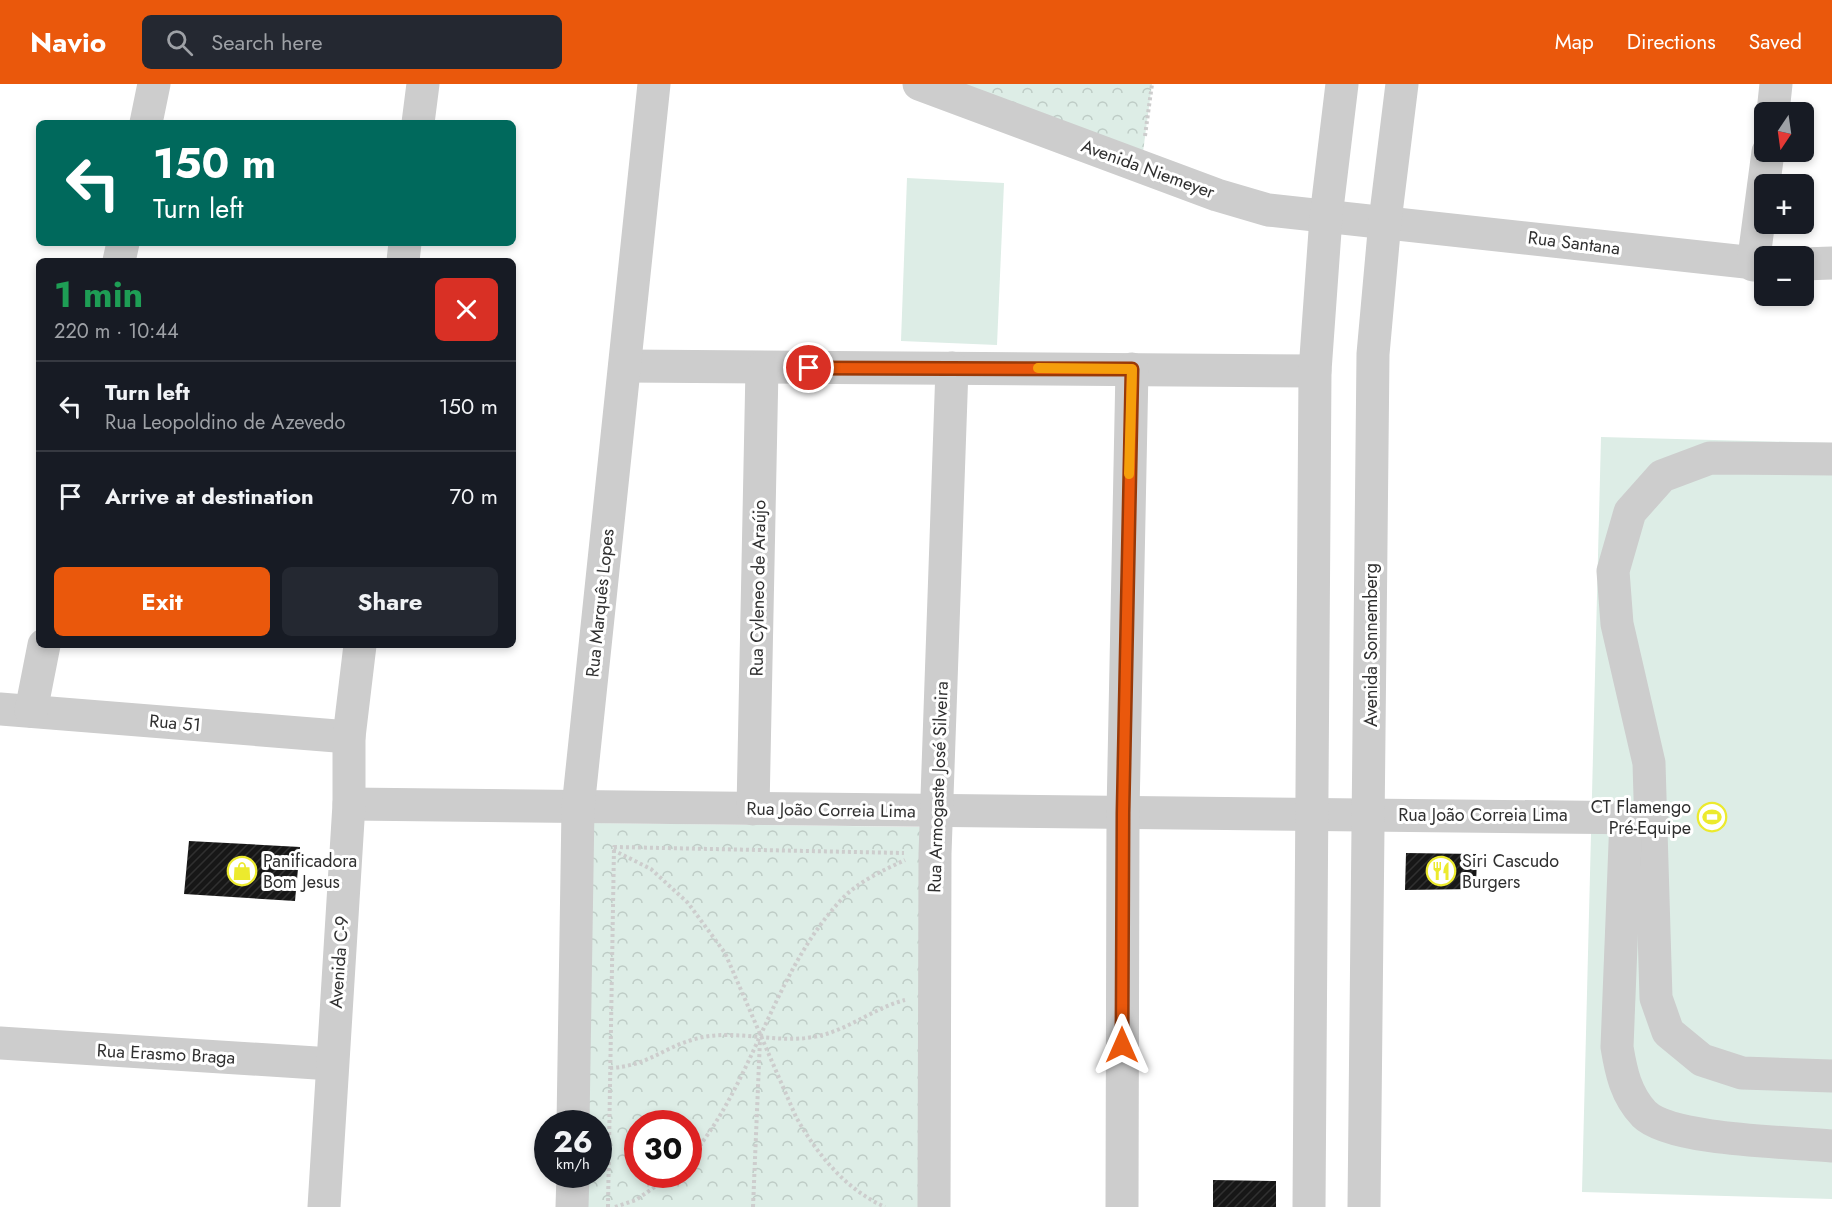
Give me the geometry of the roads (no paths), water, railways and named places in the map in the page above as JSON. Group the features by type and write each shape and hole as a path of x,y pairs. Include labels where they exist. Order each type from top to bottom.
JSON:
{"street":[{"path":"147,120 154,84"},
{"path":"418,120 423,84"},
{"name":"Rua Marquês Lopes","path":"573,1110 578,820 654,84"},
{"name":"Avenida Niemeyer","path":"919,84 1217,195 1268,210 1385,221"},
{"path":"1309,1207 1314,370 1326,217 1342,84"},
{"name":"Avenida Sonnemberg","path":"1364,1207 1370,814 1373,354 1385,221 1402,84"},
{"path":"1774,102 1776,84"},
{"path":"1761,246 1767,162"},
{"name":"Rua Santana","path":"1385,221 1754,264"},
{"path":"1814,264 1832,263"},
{"path":"625,366 1314,370"},
{"name":"Rua Cyleneo de Araújo","path":"753,809 762,368"},
{"name":"Rua Armogaste José Silveira","path":"934,1207 916,1002 936,812 952,368"},
{"path":"1122,1207 1123,813 1132,369"},
{"path":"1832,459 1710,458 1662,476 1630,512 1613,571 1617,624 1649,763 1625,817 1617,1047 1624,1084 1645,1115 1686,1134 1832,1146"},
{"path":"16,710 43,648"},
{"name":"Avenida C-9","path":"324,1207 350,804 350,737 360,648"},
{"name":"Rua 51","path":"16,710 350,737"},
{"name":"Rua João Correia Lima","path":"350,804 578,820 753,809 1625,817"},
{"path":"1625,817 1656,998 1668,1032 1702,1060 1742,1073 1832,1076"},
{"name":"Rua Erasmo Braga","path":"0,1043 332,1064"},
{"path":"572,1207 573,1188"}],"place":[{"name":"CT Flamengo Pré-Equipe","path":"1712,817"},
{"name":"Panificadora Bom Jesus","path":"242,871"},
{"name":"Siri Cascudo Burgers","path":"1441,871"}]}
